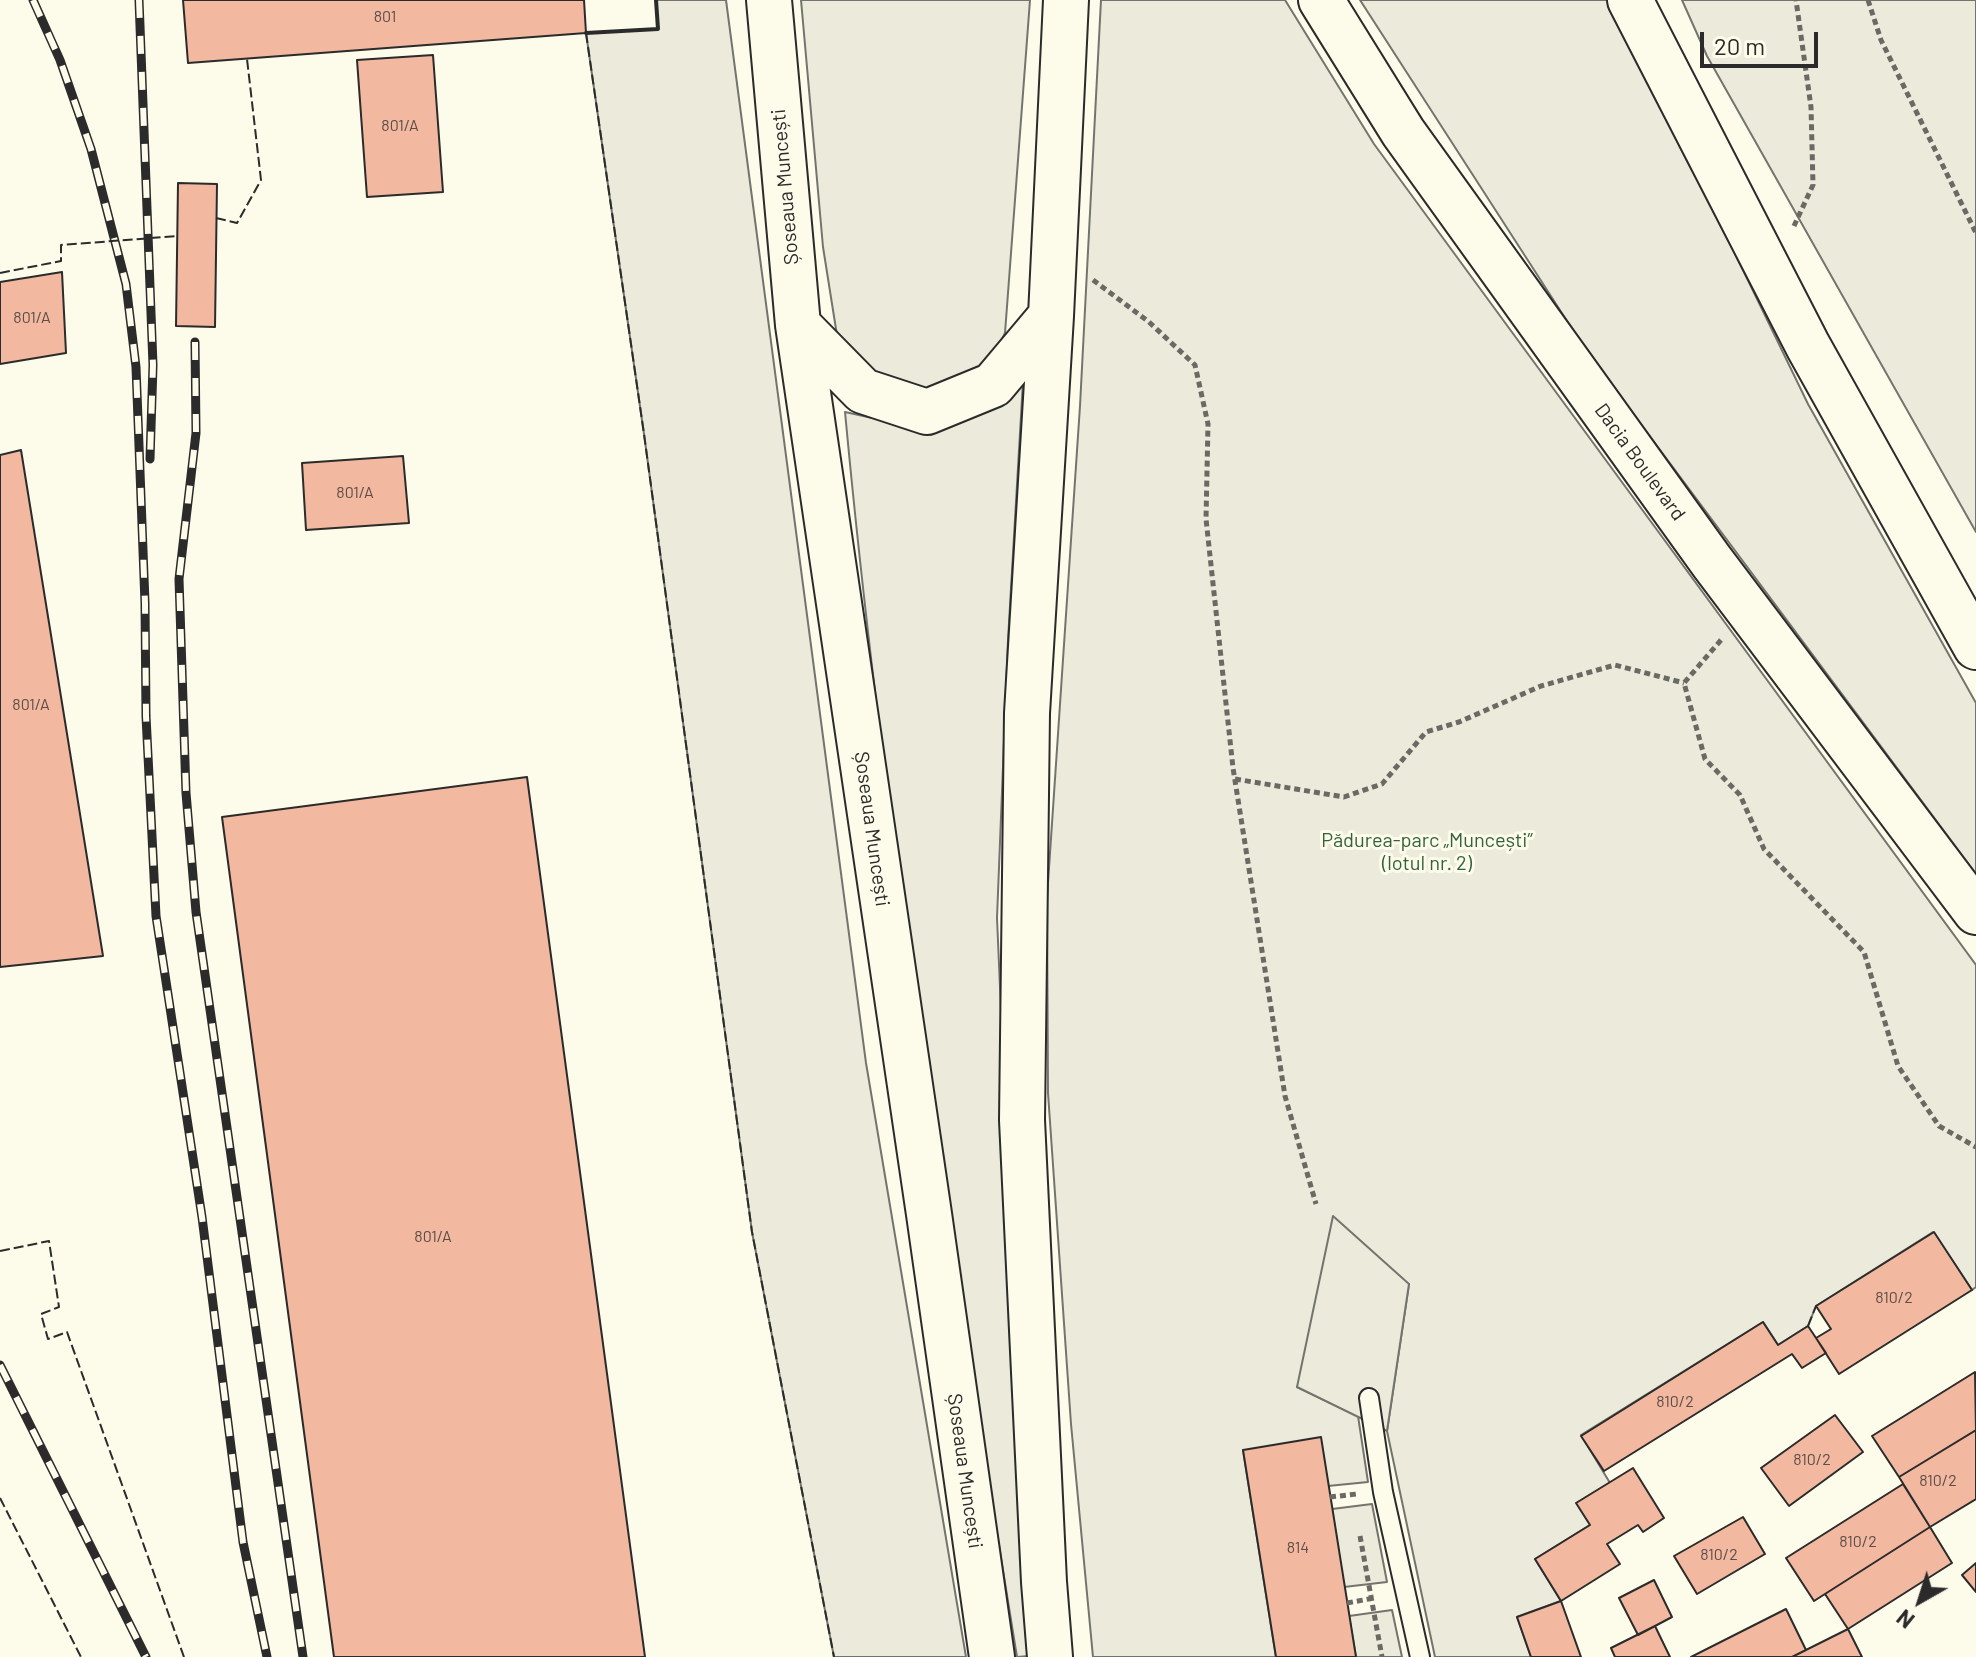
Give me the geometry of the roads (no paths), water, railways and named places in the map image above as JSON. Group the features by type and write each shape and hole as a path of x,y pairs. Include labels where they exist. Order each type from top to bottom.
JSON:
{"main road":[{"name":"Șoseaua Muncești","path":"769,0 798,325 992,1657"},
{"path":"1050,1657 1022,1120 1027,713 1066,0"},
{"name":"Dacia Boulevard","path":"1321,0 1403,132 1748,610 1976,912"},
{"path":"1630,0 1808,346 1976,647"},
{"path":"798,325 863,391 927,412 993,385 1051,316"}],"lane":[{"path":"1369,1398 1383,1492 1420,1657"}],"railway":[{"path":"33,0 60,60 91,149 126,284 136,367 146,716 156,916 202,1217 243,1542 267,1657"},
{"path":"139,0 153,365 150,459"},
{"path":"195,342 196,433 179,579 186,793 196,912 303,1657"},
{"path":"0,1365 146,1657"}],"park label":[{"name":"Pădurea-parc „Muncești” (lotul nr. 2)","path":"1427,852"}]}
